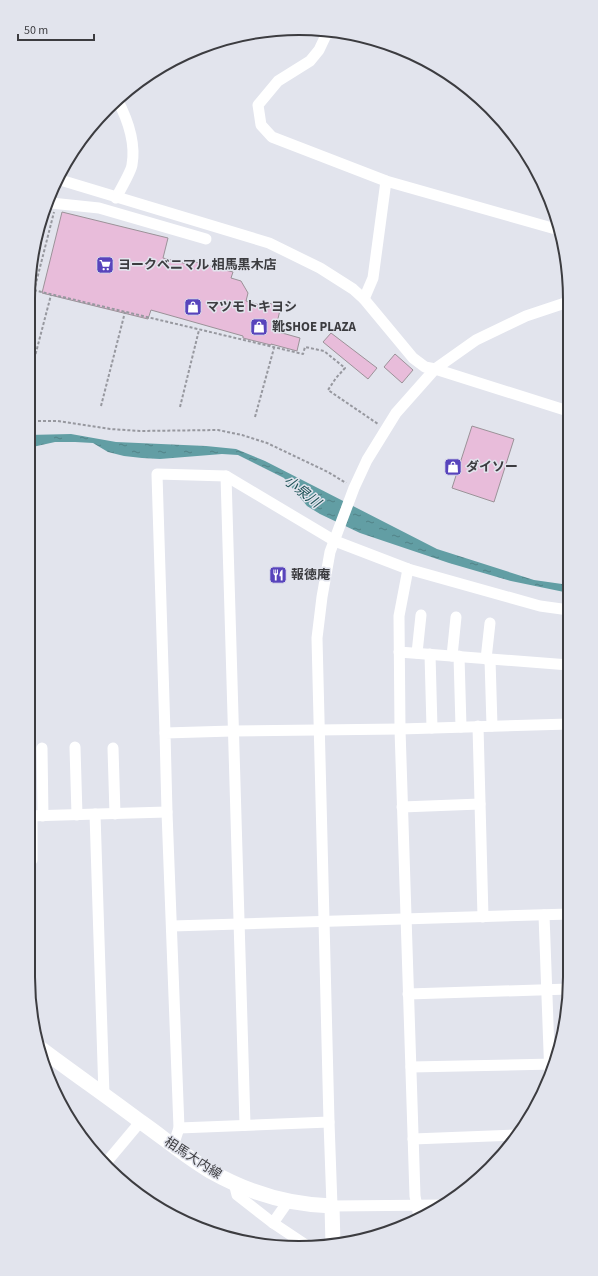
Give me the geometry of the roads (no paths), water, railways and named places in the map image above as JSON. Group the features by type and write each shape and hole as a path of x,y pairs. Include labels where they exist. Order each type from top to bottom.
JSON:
{"main road":[{"name":"相馬大内線","path":"46,1053 173,1146 209,1170 234,1183 262,1194 314,1205 332,1206"},
{"path":"332,1206 333,1239"}],"street":[{"path":"325,37 319,50 310,61 278,81 258,105 261,125 272,137 386,181 553,228"},
{"path":"116,198 132,165 132,138 120,105"},
{"path":"63,181 269,243 320,268 353,289 364,299 413,358 425,367 563,409"},
{"path":"364,299 373,278 386,181"},
{"path":"53,204 98,208 206,239"},
{"path":"433,1205 332,1206 328,1122 318,729 317,638 322,597 330,552 354,488 367,460 396,413 435,369 476,340 526,316 563,304"},
{"path":"173,1146 179,1128 167,812 157,474 226,476 335,540 408,569 540,606 563,609"},
{"path":"226,476 232,731 245,1125"},
{"path":"408,569 399,616 400,729 414,1196 419,1212"},
{"path":"416,653 421,615"},
{"path":"456,617 456,656 462,727"},
{"path":"490,623 488,659 492,726"},
{"path":"399,652 563,665"},
{"path":"430,654 432,728"},
{"path":"165,733 318,729 400,729 563,724"},
{"path":"478,726 483,917"},
{"path":"75,747 77,815"},
{"path":"42,748 44,816"},
{"path":"113,748 114,814"},
{"path":"402,807 480,804"},
{"path":"35,816 167,812"},
{"path":"95,814 104,1095"},
{"path":"172,926 563,914"},
{"path":"544,915 546,989 551,1054"},
{"path":"408,994 562,989"},
{"path":"411,1066 548,1064"},
{"path":"108,1160 141,1121"},
{"path":"179,1128 328,1122"},
{"path":"413,1139 510,1135"},
{"path":"234,1183 237,1195 273,1223 300,1241"},
{"path":"273,1223 289,1200"}],"water":[{"name":"小泉川","path":"71,434 116,442 206,446 236,449 265,461 437,549 534,580 563,584 563,592 511,581 449,563 360,533 320,514 307,506 284,478 238,455 222,454 160,459 142,458 108,452 93,443 55,442 35,446 35,435"}],"place":[{"name":"ヨークベニマル 相馬黒木店","path":"105,265"},
{"name":"マツモトキヨシ","path":"193,307"},
{"name":"靴SHOE PLAZA","path":"259,327"},
{"name":"ダイソー","path":"453,467"},
{"name":"報徳庵","path":"278,575"}]}
